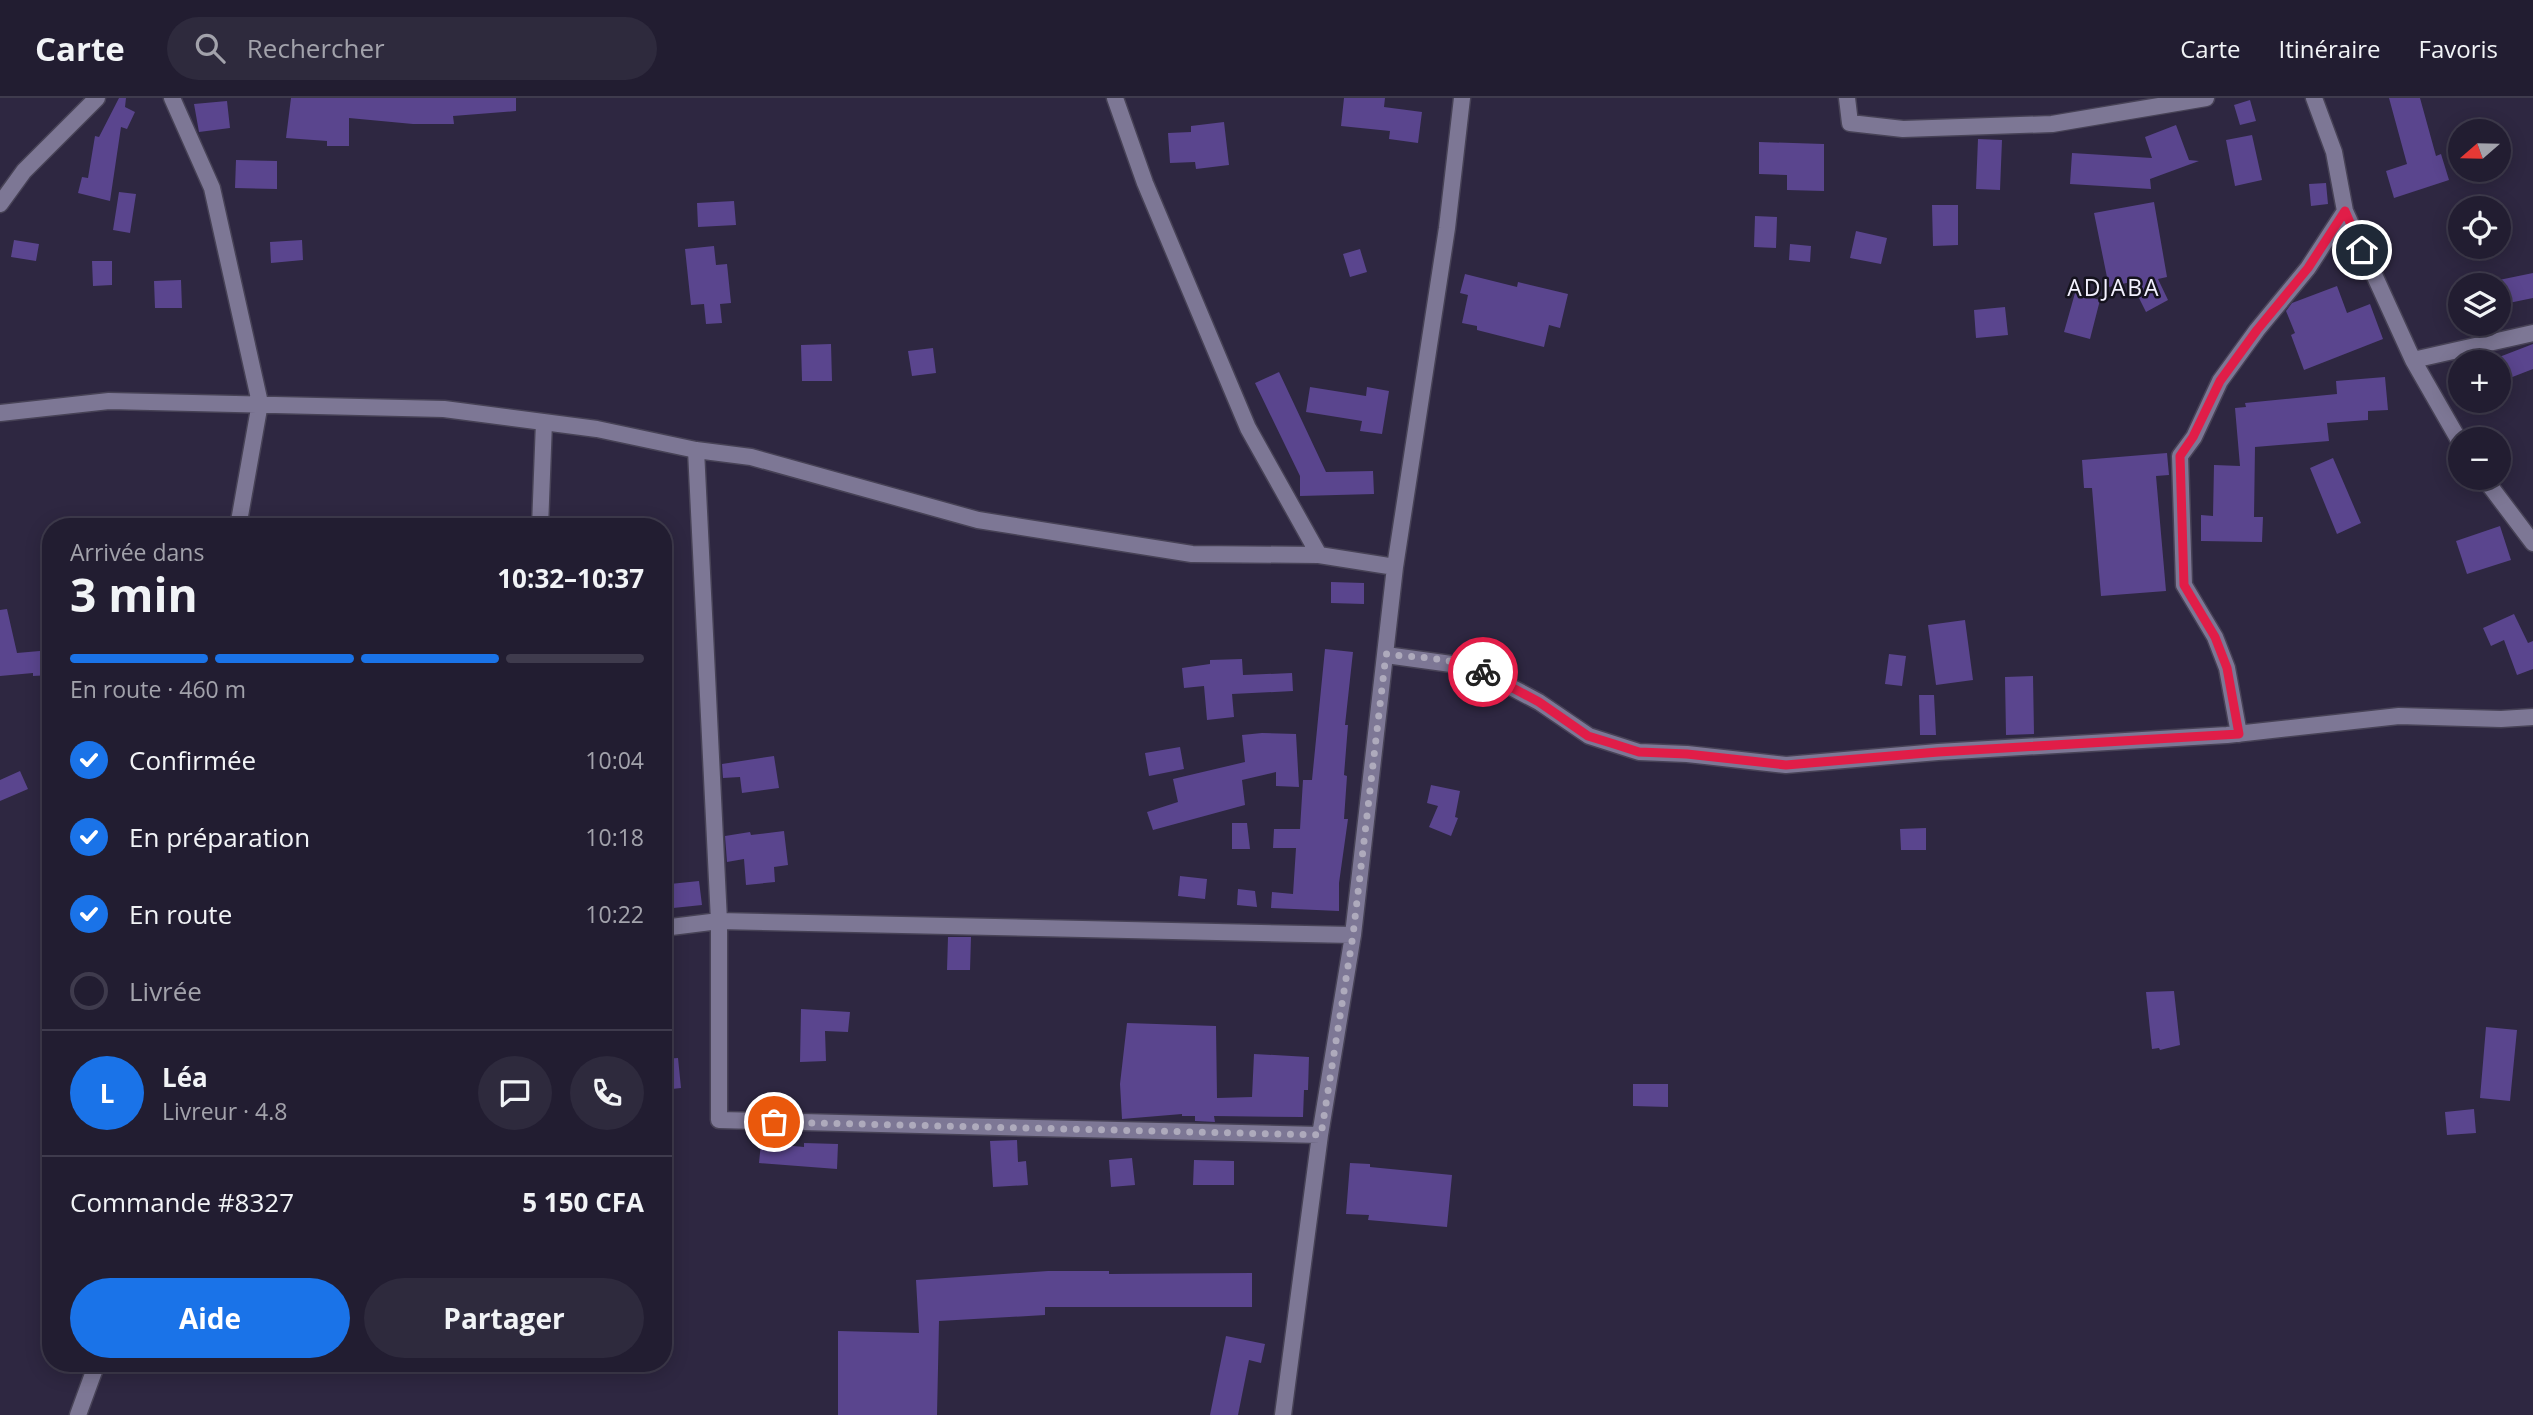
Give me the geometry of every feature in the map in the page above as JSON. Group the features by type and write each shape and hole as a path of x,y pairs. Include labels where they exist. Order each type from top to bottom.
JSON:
{"street":[{"path":"0,204 24,172 97,98"},
{"path":"172,98 212,188 260,403 240,518"},
{"path":"1115,98 1145,183 1248,428 1319,555"},
{"path":"1283,1415 1321,1135 1353,935 1395,567 1447,228 1462,98"},
{"path":"1847,98 1850,123 1903,129 2052,124 2206,98"},
{"path":"2314,98 2334,152 2345,211 2413,360 2451,427"},
{"path":"2239,734 2227,668 2215,637 2184,585 2180,456 2193,437 2220,381 2257,330 2308,268 2345,211"},
{"path":"2413,360 2533,332"},
{"path":"0,413 109,401 444,408 597,429 696,450 751,457 978,520 1192,554 1319,555 1395,567"},
{"path":"540,518 544,422"},
{"path":"696,450 719,921 719,1120 1321,1135"},
{"path":"2493,490 2533,542"},
{"path":"1386,654 1473,667 1539,702 1588,736 1639,752 1687,754 1786,765 1938,752 2239,734 2399,716 2501,719 2533,717"},
{"path":"672,927 719,921 1353,935"},
{"path":"78,1415 94,1372"}],"building":[{"path":"119,98 126,98 125,107 135,112 127,129 121,127 110,201 78,193 82,177 88,178 95,136 99,137"},
{"path":"291,98 516,98 516,111 453,116 454,124 413,124 349,118 349,146 327,146 327,141 286,138"},
{"path":"1344,98 1385,98 1384,107 1422,112 1418,143 1389,139 1390,131 1341,126"},
{"path":"2389,98 2420,98 2436,156 2441,154 2448,180 2394,198 2386,171 2407,164"},
{"path":"2250,100 2256,121 2240,125 2234,105"},
{"path":"227,101 230,128 199,132 194,104"},
{"path":"1224,122 1229,165 1196,169 1195,162 1170,163 1168,133 1191,132 1191,126"},
{"path":"2176,125 2189,160 2199,161 2150,179 2151,189 2070,184 2072,153 2152,158 2145,137"},
{"path":"2252,135 2262,180 2235,186 2226,140"},
{"path":"1978,139 2002,140 2000,190 1976,189"},
{"path":"1759,142 1824,144 1824,191 1787,190 1787,175 1759,174"},
{"path":"236,160 277,161 277,189 235,188"},
{"path":"2326,183 2328,204 2311,206 2309,184"},
{"path":"119,192 136,194 130,233 113,230"},
{"path":"734,201 736,225 698,227 697,203"},
{"path":"2154,202 2167,277 2158,279 2168,300 2146,312 2131,282 2109,287 2094,213"},
{"path":"1932,205 1958,205 1958,245 1933,246"},
{"path":"1755,216 1777,217 1776,248 1754,247"},
{"path":"1856,231 1887,238 1881,264 1850,258"},
{"path":"14,240 39,244 36,261 11,257"},
{"path":"302,240 303,260 271,263 270,242"},
{"path":"1790,244 1811,246 1810,262 1789,260"},
{"path":"714,246 716,265 727,264 731,303 720,304 722,323 706,324 704,304 691,305 685,249"},
{"path":"1360,249 1367,272 1350,277 1343,254"},
{"path":"92,261 112,261 112,285 93,286"},
{"path":"2533,273 2533,298 2511,303 2511,278"},
{"path":"1465,274 1517,287 1518,282 1568,294 1560,328 1549,325 1544,347 1477,330 1477,326 1462,323 1468,295 1460,293"},
{"path":"181,280 182,308 155,308 154,281"},
{"path":"2337,286 2347,313 2370,304 2383,339 2304,370 2291,335 2295,333 2286,311 2292,303"},
{"path":"2075,293 2100,300 2090,339 2064,332"},
{"path":"2005,307 2008,335 1976,338 1974,310"},
{"path":"831,344 832,381 802,381 801,345"},
{"path":"2533,344 2533,369 2511,378 2511,352"},
{"path":"933,348 936,373 912,376 908,351"},
{"path":"1279,372 1326,472 1373,471 1374,494 1300,496 1300,476 1255,383"},
{"path":"2385,377 2388,410 2368,411 2368,420 2327,423 2329,441 2255,447 2254,517 2263,517 2262,542 2201,541 2201,515 2213,516 2214,465 2240,466 2235,408 2246,407 2245,403 2337,394 2336,381"},
{"path":"1310,387 1366,396 1367,387 1389,391 1382,434 1360,431 1362,421 1306,412"},
{"path":"2167,453 2169,475 2156,476 2166,591 2101,596 2092,488 2084,488 2082,460"},
{"path":"2333,458 2361,523 2337,534 2310,468"},
{"path":"2500,526 2511,560 2467,574 2456,541"},
{"path":"1331,582 1364,583 1364,604 1331,603"},
{"path":"7,609 17,653 42,651 42,676 33,676 33,673 0,676 0,610"},
{"path":"2514,614 2528,643 2533,641 2533,669 2517,675 2504,640 2491,646 2483,628"},
{"path":"1965,620 1973,680 1936,685 1928,625"},
{"path":"1325,649 1353,652 1345,725 1348,725 1344,819 1348,819 1339,883 1339,911 1271,908 1272,892 1293,894 1296,848 1273,848 1274,829 1300,829 1303,780 1312,780"},
{"path":"1889,654 1906,656 1902,686 1885,684"},
{"path":"1242,659 1243,675 1292,673 1293,691 1232,694 1234,717 1207,720 1204,686 1184,688 1182,668 1210,664 1210,660"},
{"path":"2033,676 2034,734 2006,735 2005,677"},
{"path":"1919,695 1934,695 1936,735 1920,735"},
{"path":"1296,734 1299,787 1276,786 1276,772 1242,780 1245,805 1153,830 1147,812 1178,802 1173,779 1245,762 1242,735"},
{"path":"1180,747 1184,769 1149,776 1145,753"},
{"path":"774,756 779,788 742,793 740,777 723,778 722,764"},
{"path":"20,771 28,789 0,801 0,780"},
{"path":"1431,785 1460,791 1455,817 1458,818 1451,836 1429,827 1438,806 1427,803"},
{"path":"1232,823 1247,823 1250,849 1232,849"},
{"path":"1926,828 1926,850 1901,850 1900,829"},
{"path":"784,831 788,865 774,867 775,882 746,885 744,859 727,862 725,836"},
{"path":"1180,876 1207,879 1205,899 1178,896"},
{"path":"699,881 702,905 673,908 672,884"},
{"path":"1238,889 1255,891 1257,907 1237,905"},
{"path":"948,937 971,937 970,970 947,970"},
{"path":"2174,991 2180,1045 2160,1050 2152,1049 2146,992"},
{"path":"801,1009 850,1012 848,1032 825,1031 826,1061 800,1062"},
{"path":"1127,1023 1216,1026 1217,1098 1252,1097 1254,1054 1309,1057 1308,1090 1304,1090 1303,1117 1214,1116 1215,1122 1195,1121 1195,1116 1182,1114 1122,1119 1120,1084"},
{"path":"2486,1027 2517,1030 2510,1101 2480,1098"},
{"path":"672,1058 678,1058 681,1088 672,1089"},
{"path":"1633,1084 1668,1084 1668,1107 1633,1106"},
{"path":"2474,1109 2476,1133 2447,1135 2445,1112"},
{"path":"1017,1140 1018,1162 1026,1161 1028,1185 993,1187 990,1141"},
{"path":"761,1143 804,1147 804,1143 838,1144 837,1169 759,1163"},
{"path":"1132,1158 1135,1185 1111,1187 1109,1160"},
{"path":"1194,1160 1234,1161 1234,1185 1193,1185"},
{"path":"1350,1163 1452,1175 1447,1227 1368,1220 1369,1215 1346,1214"},
{"path":"1048,1271 1109,1271 1109,1274 1252,1273 1252,1307 1045,1307 1045,1315 939,1321 937,1415 838,1415 838,1331 919,1333 916,1280"},
{"path":"1226,1336 1265,1344 1261,1363 1249,1360 1238,1415 1210,1415"}],"way so far":[{"path":"774,1122 1321,1135 1353,935 1386,654 1455,663 1483,672"}],"district":[{"name":"ADJABA","path":"2114,288"}],"route":[{"path":"1483,672 1539,702 1588,736 1639,752 1687,754 1786,765 1938,752 2239,734 2227,668 2215,637 2184,585 2180,456 2193,437 2220,381 2257,330 2308,268 2345,211 2362,250"}]}
